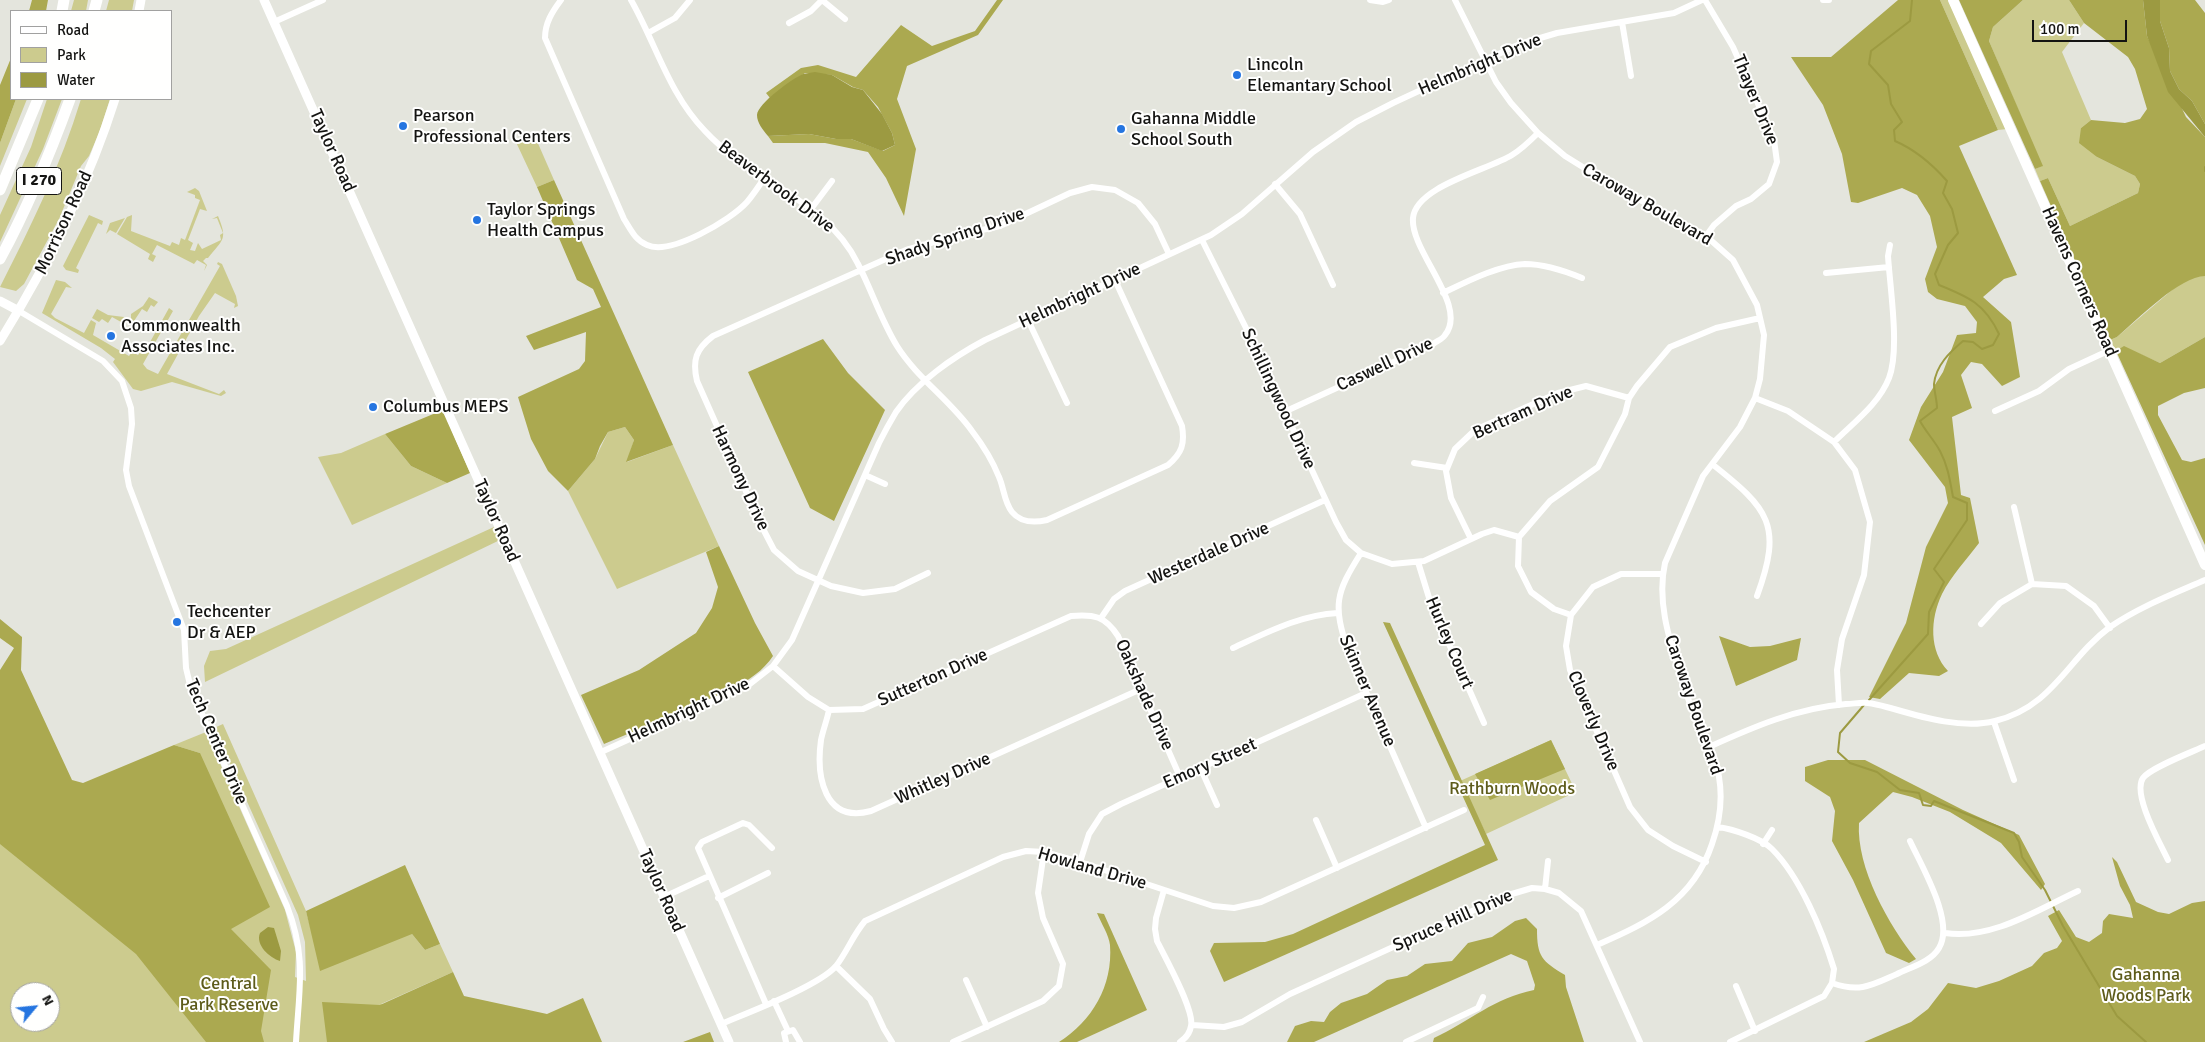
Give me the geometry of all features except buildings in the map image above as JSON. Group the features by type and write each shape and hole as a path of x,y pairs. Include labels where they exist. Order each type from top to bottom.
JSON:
{"highway":[{"name":"I 270","path":"0,190 38,100"},
{"name":"I 270","path":"0,259 23,217 49,157 70,100"}],"main road":[{"name":"Taylor Road","path":"264,0 729,1042"},
{"name":"Havens Corners Road","path":"1953,0 2205,565"},
{"name":"Morrison Road","path":"0,342 19,311 67,221 98,149 115,100"},
{"name":"Tech Center Drive","path":"3,303 19,311"}],"street":[{"path":"274,22 323,0"},
{"path":"561,0 551,13 545,28 545,38 624,220 635,237 652,247 667,247 724,222 746,203 765,177"},
{"name":"Beaverbrook Drive","path":"631,0 648,33 670,85 689,114 706,133 811,209 830,225 843,240 861,270 897,347 972,430 999,476 1012,513 1021,520 1034,523 1047,520 1168,465 1180,455 1185,441 1182,426 1115,280"},
{"path":"648,33 675,18 690,0"},
{"path":"789,23 811,11 822,0 846,20"},
{"path":"1370,0 1383,2 1389,0"},
{"name":"Caroway Boulevard","path":"1455,0 1484,61 1511,103 1538,133 1565,156 1602,179 1706,236 1734,260 1757,305 1764,335 1760,379 1755,398 1740,427 1703,476 1662,574 1665,624 1690,704 1719,775 1722,804 1718,827 1706,862 1678,900 1638,927 1597,946"},
{"name":"Helmbright Drive","path":"600,753 734,693 750,684 773,666 792,640 879,442 897,411 926,381 957,355 1028,320 1202,240 1242,214 1312,152 1356,122 1484,61 1520,44 1557,33 1674,13 1703,0"},
{"name":"Thayer Drive","path":"1703,0 1733,47 1774,140 1777,162 1769,184 1751,199 1736,206 1714,224 1706,236"},
{"path":"1823,0 1829,0"},
{"path":"1622,22 1631,76"},
{"name":"Caswell Drive","path":"1284,412 1433,344 1446,335 1451,320 1443,293 1416,235 1413,218 1418,203 1431,192 1511,156 1538,133"},
{"path":"811,209 832,181"},
{"path":"1275,184 1300,214 1333,285"},
{"name":"Shady Spring Drive","path":"696,354 703,344 713,336 906,250 1000,226 1070,193 1092,188 1115,190 1138,203 1155,224 1169,254"},
{"name":"Schillingwood Drive","path":"1202,240 1325,500 1346,540 1361,553"},
{"path":"1834,442 1872,405 1889,378 1894,346 1888,267 1890,245"},
{"path":"1443,293 1485,274 1524,264 1564,271 1582,278"},
{"path":"1826,273 1888,267"},
{"name":"Tech Center Drive","path":"19,311 103,361 113,370 127,393 131,408 132,424 126,459 129,486 184,630 188,679 287,906 298,936 301,952 301,980 296,1042"},
{"path":"1571,615 1554,609 1531,592 1518,566 1519,537 1550,501 1598,467 1637,386 1670,347 1716,328 1760,318"},
{"path":"1028,320 1067,403"},
{"path":"1995,411 2039,391 2069,369 2110,350"},
{"name":"Harmony Drive","path":"696,354 694,368 696,381 774,550 798,571 831,586 863,593 895,589 928,573"},
{"name":"Bertram Drive","path":"1447,468 1455,449 1475,430 1558,393 1586,386 1630,398"},
{"path":"1755,398 1788,411 1834,442 1855,470 1870,522 1864,575 1842,639 1837,670 1839,705"},
{"path":"1414,463 1447,468 1450,498 1471,539"},
{"path":"1712,464 1744,490 1762,512 1771,539 1768,568 1758,596"},
{"path":"865,474 885,484"},
{"name":"Westerdale Drive","path":"1101,618 1114,599 1126,591 1325,500"},
{"path":"2014,508 2032,584"},
{"path":"1361,553 1392,564 1418,562 1494,530 1519,537"},
{"name":"Skinner Avenue","path":"1361,553 1341,587 1338,613 1339,622 1348,651 1426,828"},
{"name":"Hurley Court","path":"1418,562 1430,601 1484,723"},
{"name":"Cloverly Drive","path":"1662,574 1621,574 1593,587 1571,615 1566,646 1570,670 1630,807 1648,830 1672,846 1706,862"},
{"path":"1709,747 1765,722 1826,706 1868,703 1966,724 1994,722 2018,713 2034,704 2110,628 2154,603 2205,580"},
{"path":"1981,624 2000,603 2032,584 2066,586 2094,606 2110,628"},
{"path":"1234,648 1290,622 1319,614 1338,613"},
{"name":"Sutterton Drive","path":"829,710 863,710 1071,616 1087,614 1101,618"},
{"name":"Oakshade Drive","path":"1101,618 1111,626 1118,636 1180,777"},
{"path":"773,666 808,697 829,710"},
{"name":"Whitley Drive","path":"829,710 820,753 825,793 834,805 847,813 860,814 871,811 1141,690"},
{"name":"Emory Street","path":"1080,862 1089,834 1102,814 1366,693"},
{"path":"1994,722 2014,780"},
{"path":"2168,860 2141,799 2139,788 2143,778 2152,771 2205,746"},
{"path":"1200,768 1217,805"},
{"name":"Howland Drive","path":"721,1024 774,1001 827,974 836,966 856,932 865,921 1003,857 1026,851 1044,852 1213,906 1234,908 1261,902 1464,810"},
{"path":"1316,820 1337,868"},
{"path":"766,1004 698,852 699,844 743,823 749,825 772,848"},
{"path":"1718,827 1733,830 1770,847 1796,879 1834,968 1832,983 1824,996 1730,1042"},
{"path":"1763,844 1772,830"},
{"path":"1832,983 1850,989 1869,986 1926,960 1939,949 1945,933 1943,915 1910,841"},
{"path":"954,1042 1043,1001 1059,986 1063,964 1043,918 1038,893 1044,852"},
{"path":"1548,861 1545,889 1559,893 1581,911 1640,1042"},
{"path":"718,898 768,873"},
{"path":"664,896 709,876"},
{"name":"Spruce Hill Drive","path":"1192,1025 1224,1027 1242,1022 1290,994 1505,896 1532,888 1545,889"},
{"path":"1164,890 1156,918 1155,930 1187,1006 1192,1025 1186,1038 1180,1042"},
{"path":"1945,933 1956,935 1991,930 2078,891"},
{"path":"836,966 870,999 892,1042"},
{"path":"966,980 987,1027"},
{"path":"1736,986 1755,1031"},
{"path":"1406,1042 1478,1008 1483,997"},
{"path":"774,1001 788,1031"},
{"path":"786,1042 784,1036 788,1031"},
{"path":"788,1031 796,1031 800,1042"}],"green space":[{"path":"32,0 48,0 46,10 29,10"},
{"path":"74,0 88,0 86,10 71,10"},
{"path":"109,0 134,0 132,10 106,10"},
{"path":"997,0 1003,0 978,35 907,66 897,99 916,149 904,216 886,178 868,152 825,143 773,143 768,136 809,134 836,139 851,139 883,151 895,145 892,133 878,107 863,90 853,87 832,75 805,73 770,98 766,93 801,68 818,65 856,77 901,25 932,46 975,31"},
{"path":"1898,0 1940,0 1998,130 1959,146 2017,275 2004,279 1983,297 2011,322 2020,377 2002,386 1982,364 1971,362 1961,375 1972,408 1952,417 1961,495 1970,498 1979,543 1954,574 1942,594 1935,614 1933,634 1937,654 1948,671 1939,676 1909,673 1880,699 1869,697 1906,623 1926,547 1948,503 1945,487 1909,440 1921,407 1943,372 1957,335 1976,333 1977,322 1965,306 1937,299 1928,292 1925,279 1937,247 1930,216 1917,195 1902,188 1858,203 1851,202 1842,154 1823,105 1791,57 1831,57"},
{"path":"1940,0 1948,0 2007,129 1998,130"},
{"path":"1959,0 2023,0 1993,27 1989,41 2043,166 2035,169"},
{"path":"2023,0 2069,0 2084,23 2062,52 2091,120 2081,128 2097,157 2135,176 2140,184 2138,193 2070,226 2048,178 2040,181 2035,169 2042,166 1989,41 1993,27"},
{"path":"2069,0 2143,0 2147,36 2186,117 2205,137 2205,276 2195,278 2171,291 2117,337 2110,340 2040,181 2048,178 2070,226 2138,193 2140,184 2135,176 2097,157 2079,143 2081,128 2091,120 2125,123 2140,119 2147,109 2135,69 2128,57 2084,23"},
{"path":"2160,0 2195,0 2205,13 2205,124 2192,101 2179,89 2170,71 2169,48 2160,21"},
{"path":"10,60 10,100 16,100 0,143 0,85"},
{"path":"16,100 27,100 0,166 0,143"},
{"path":"47,100 62,100 43,149 0,242 0,215 31,147"},
{"path":"81,100 110,100 89,156 81,166 59,219 24,284 16,291 0,287 34,218 73,124"},
{"path":"533,132 554,180 537,187 515,140"},
{"path":"554,180 673,445 626,462 634,440 625,427 608,432 595,459 568,491 548,471 531,439 518,397 579,369 585,361 586,332 534,350 526,336 601,307 593,289 577,280 537,187"},
{"path":"195,188 199,191 207,211 200,209 188,240 193,243 190,250 195,251 198,243 202,249 221,240 220,235 223,233 222,239 220,243 208,258 203,261 207,265 204,271 206,265 197,260 194,264 157,245 152,254 156,256 153,262 148,259 150,254 117,234 127,217 132,215 131,231 170,246 172,242 179,245 181,238 185,240 200,200 195,198 195,195 187,192"},
{"path":"89,215 103,221 102,225 98,223 76,268 79,270 78,273 66,270 63,266"},
{"path":"218,216 223,233 217,218 212,219"},
{"path":"125,218 116,233 110,230 106,234 110,223"},
{"path":"218,262 222,264 236,296 238,306 234,308 235,304 215,293 199,316 167,374 219,394 224,390 226,393 221,396 172,382 141,391 133,389 113,362 115,359 101,348 42,313 56,280 65,282 72,288 66,287 51,314 84,333 91,320 96,323 93,335 129,356 132,352 138,355 142,350 145,351 169,308 173,311 143,364 147,369 158,374 220,266 217,264"},
{"path":"2195,276 2205,276 2205,337 2160,363 2124,347 2116,351 2110,340 2117,337 2179,284"},
{"path":"149,297 158,302 154,307 151,305 147,312 142,309 134,321 131,320 131,314 143,306"},
{"path":"97,309 108,315 124,317 121,322 112,317 108,323 102,319 99,322 92,318"},
{"path":"2205,337 2205,388 2184,393 2158,406 2158,415 2182,460 2191,462 2205,458 2205,545 2116,351 2124,346 2160,363"},
{"path":"823,339 848,373 885,410 834,521 810,508 748,372"},
{"path":"443,410 470,473 447,483 411,466 385,434"},
{"path":"625,427 634,440 627,462 673,445 719,546 617,589 568,491 595,459 608,432"},
{"path":"385,434 411,466 447,483 352,525 318,457 341,453"},
{"path":"494,527 500,540 205,682 204,666 210,651 226,649"},
{"path":"719,546 755,623 773,656 755,675 732,689 604,744 581,695 639,670 696,633 712,608 718,587 706,552"},
{"name":"Central Park Reserve","path":"0,619 22,637 21,670 72,780 83,783 174,745 200,753 270,907 231,929 271,970 261,1031 264,1042 206,1042 136,954 0,844 0,670 14,648 0,638"},
{"path":"1383,622 1390,623 1498,860 1224,982 1210,951 1214,943 1265,942 1293,934 1485,845"},
{"path":"1719,636 1750,647 1770,646 1801,638 1797,660 1736,686"},
{"name":"Central Park Reserve","path":"223,724 306,911 313,937 412,934 425,950 440,944 453,972 381,1004 572,1042 0,1042 0,771 65,805 200,753 174,745 206,732 285,910 296,952 295,977 306,981 305,942 298,915 214,728"},
{"name":"Rathburn Woods","path":"1551,740 1576,792 1486,834 1460,781"},
{"path":"1551,740 1565,769 1490,800 1475,774"},
{"path":"1828,760 1865,760 1963,810 2019,835 2045,884 2041,890 2001,843 1950,812 1912,797 1893,792 1859,823 1859,840 1863,858 1876,895 1895,930 1916,959 1909,963 1886,953 1853,880 1832,841 1835,811 1830,797 1805,781 1805,767"},
{"name":"Gahanna Woods Park","path":"2112,857 2117,862 2136,902 2158,912 2169,914 2192,903 2205,901 2205,1042 1864,1042 1911,1022 1928,1009 1948,983 1976,988 1999,981 2032,966 2044,953 2057,948 2062,941 2048,916 2059,910 2076,937 2089,942 2102,933 2103,921 2109,914 2133,918 2130,905 2120,886"},
{"path":"405,865 440,944 425,950 412,934 320,971 306,911"},
{"path":"1097,913 1104,914 1147,1010 1077,1042 1059,1042 1081,1024 1098,1001 1104,988 1110,960 1110,945 1107,933"},
{"path":"1526,918 1537,929 1538,946 1542,957 1551,966 1565,975 1566,987 1584,1042 1433,1042 1434,1038 1494,1004 1534,990 1535,985 1527,961 1511,954 1314,1042 1287,1042 1295,1026 1311,1021 1324,1022 1330,1012 1341,1003 1367,994 1387,980 1407,976 1425,964 1452,961 1468,943 1492,937 1515,921"},
{"path":"453,972 464,996 547,1014 583,998 602,1042 327,1042 322,1002 380,1005"},
{"path":"710,1032 714,1042 683,1042"}],"water":[{"path":"2143,0 2160,0 2160,21 2169,48 2170,71 2179,89 2192,101 2205,124 2205,137 2168,92 2147,36"},
{"path":"815,72 832,75 852,87 863,90 882,114 892,133 895,145 882,151 851,139 836,139 809,134 768,136 758,121 757,115 763,104 791,81 803,74"},
{"path":"268,927 274,928 281,951 280,961 268,954 261,946 260,933"}],"waterway":[{"path":"1869,700 1928,634 1929,612 1944,582 1934,569 1967,520 1967,503 1953,497 1943,457 1920,421 1937,408 1934,387 1935,377 1944,360 1963,341 1973,342 1982,349 1993,345 1999,334 1982,308 1967,298 1939,285 1935,274 1948,245 1958,233 1952,209 1943,193 1947,181 1923,158 1895,141 1894,130 1902,122 1891,104 1888,85 1869,64 1871,51 1910,21 1912,0"},
{"path":"1864,705 1840,733 1838,752 1850,763 1877,772 1900,790 1919,793 1923,805 1931,806 1934,801 2014,833 2019,842 2022,857 2045,890 2063,926 2117,1016 2146,1042"}],"place":[{"name":"Lincoln Elemantary School","path":"1237,75"},
{"name":"Pearson Professional Centers","path":"403,126"},
{"name":"Gahanna Middle School South","path":"1121,129"},
{"name":"Taylor Springs Health Campus","path":"477,220"},
{"name":"Commonwealth Associates Inc.","path":"111,336"},
{"name":"Columbus MEPS","path":"373,407"},
{"name":"Techcenter Dr & AEP","path":"177,622"}]}
